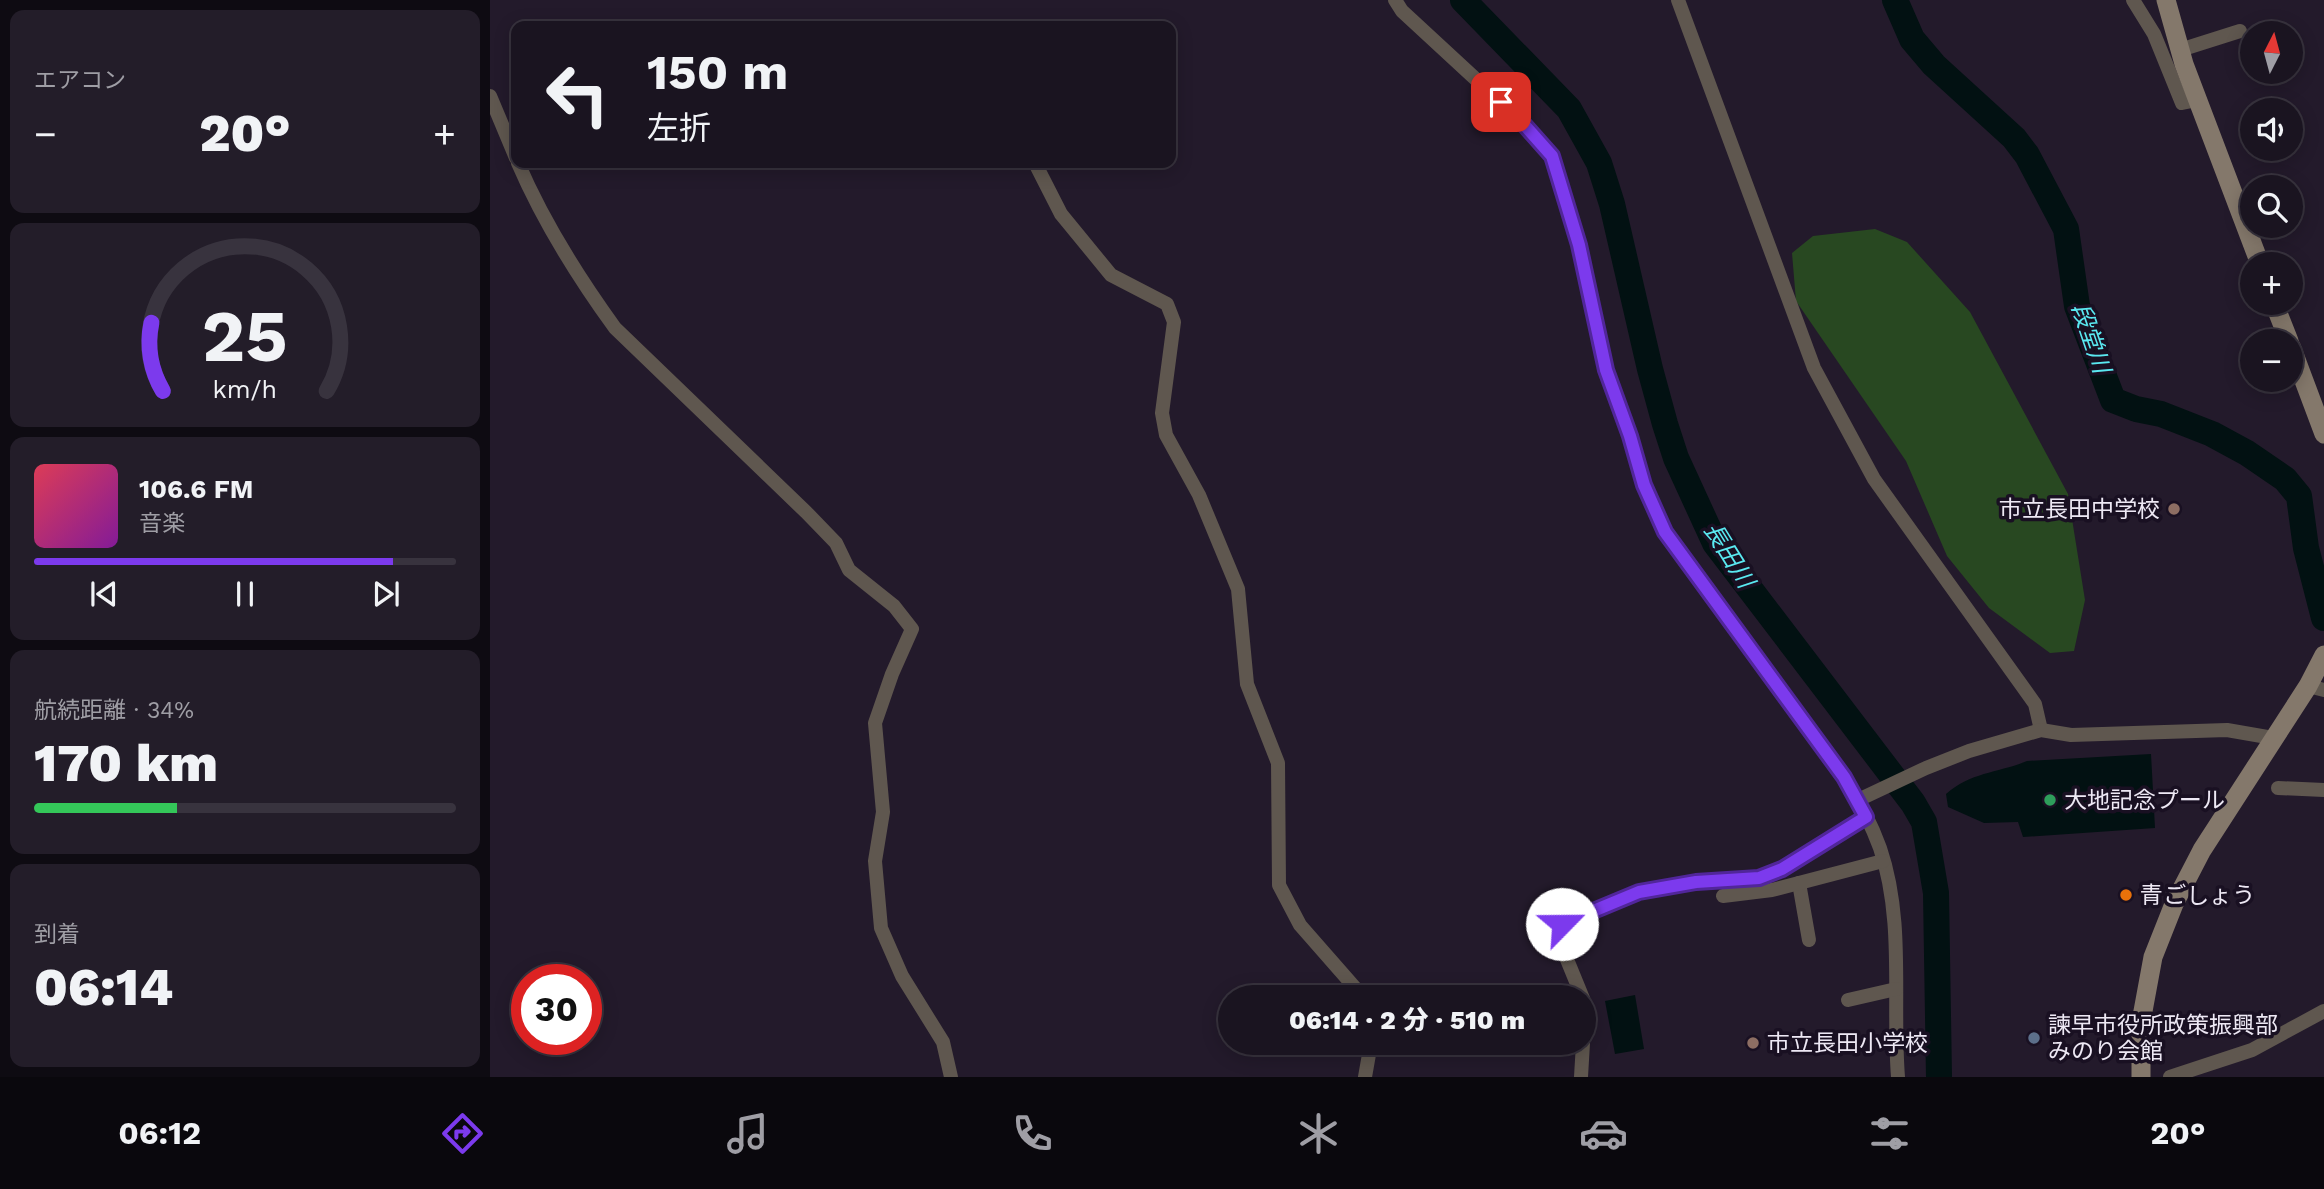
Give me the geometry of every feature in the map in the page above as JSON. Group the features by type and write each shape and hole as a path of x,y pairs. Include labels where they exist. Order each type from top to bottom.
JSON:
{"main road":[{"path":"2166,0 2197,100 2255,252"},
{"path":"2303,378 2324,434"},
{"path":"2141,1077 2141,1022 2153,957 2174,904 2202,850 2273,738 2318,675"}],"street":[{"path":"1395,0 1402,11 1520,120 1552,156 1579,245 1606,370 1644,485 1665,532 1844,777 1864,798 1866,817 1883,861 1891,898 1897,962 1895,1034 1898,1077"},
{"path":"1678,0 1814,368 1874,479 2035,704 2041,730"},
{"path":"2133,0 2154,34 2182,103 2197,100"},
{"path":"2180,50 2240,31"},
{"path":"490,96 511,146"},
{"path":"520,168 533,198 595,301 615,328 806,512 836,543 849,570 894,606 912,629 892,674 875,723 883,812 875,861 881,928 902,976 943,1042 951,1077"},
{"path":"1038,168 1061,214 1111,275 1167,304 1174,322 1161,414 1166,435 1199,495 1238,589 1247,684 1278,763 1279,886 1300,925 1353,985"},
{"path":"1864,798 1969,751 2041,730 2071,735 2227,730 2273,738"},
{"path":"2278,788 2324,790"},
{"path":"1577,985 1559,940 1562,924 1639,892 1696,882 1759,878 1782,869 1866,817"},
{"path":"1723,896 1772,890 1883,861"},
{"path":"1799,883 1809,940"},
{"path":"1848,1000 1896,989"},
{"path":"2170,1077 2252,1050 2324,1011"},
{"path":"1365,1077 1369,1055"},
{"path":"1581,1077 1583,1055"}],"green space":[{"path":"1875,229 1907,242 1970,312 2068,494 2085,600 2074,651 2050,653 1989,608 1947,556 1906,461 1796,301 1792,253 1813,236"}],"shaded area":[{"name":"大地記念プール","path":"2151,754 2155,828 2023,837 2018,822 1984,823 1948,807 1946,794 1965,781 2027,761"},
{"path":"1635,995 1644,1049 1615,1054 1605,1001"}],"waterway":[{"name":"長田川","path":"1463,0 1569,109 1599,163 1612,204 1665,424 1676,458 1715,543 1913,803 1924,822 1936,893 1939,1077"},
{"name":"段堂川","path":"1895,0 1912,39 1934,65 2014,138 2027,155 2066,229 2077,306 2113,400 2136,409 2161,414 2212,434 2247,453 2285,479 2299,496 2306,548 2324,618"}],"place":[{"name":"市立長田中学校","path":"2174,509"},
{"name":"大地記念プール","path":"2050,800"},
{"name":"青ごしょう","path":"2126,895"},
{"name":"諫早市役所政策振興部 みのり会館","path":"2034,1038"},
{"name":"市立長田小学校","path":"1753,1043"}],"route":[{"path":"1501,102 1552,156 1579,245 1606,370 1644,485 1665,532 1844,777 1866,817 1782,869 1759,878 1696,882 1639,892 1562,924"}]}
